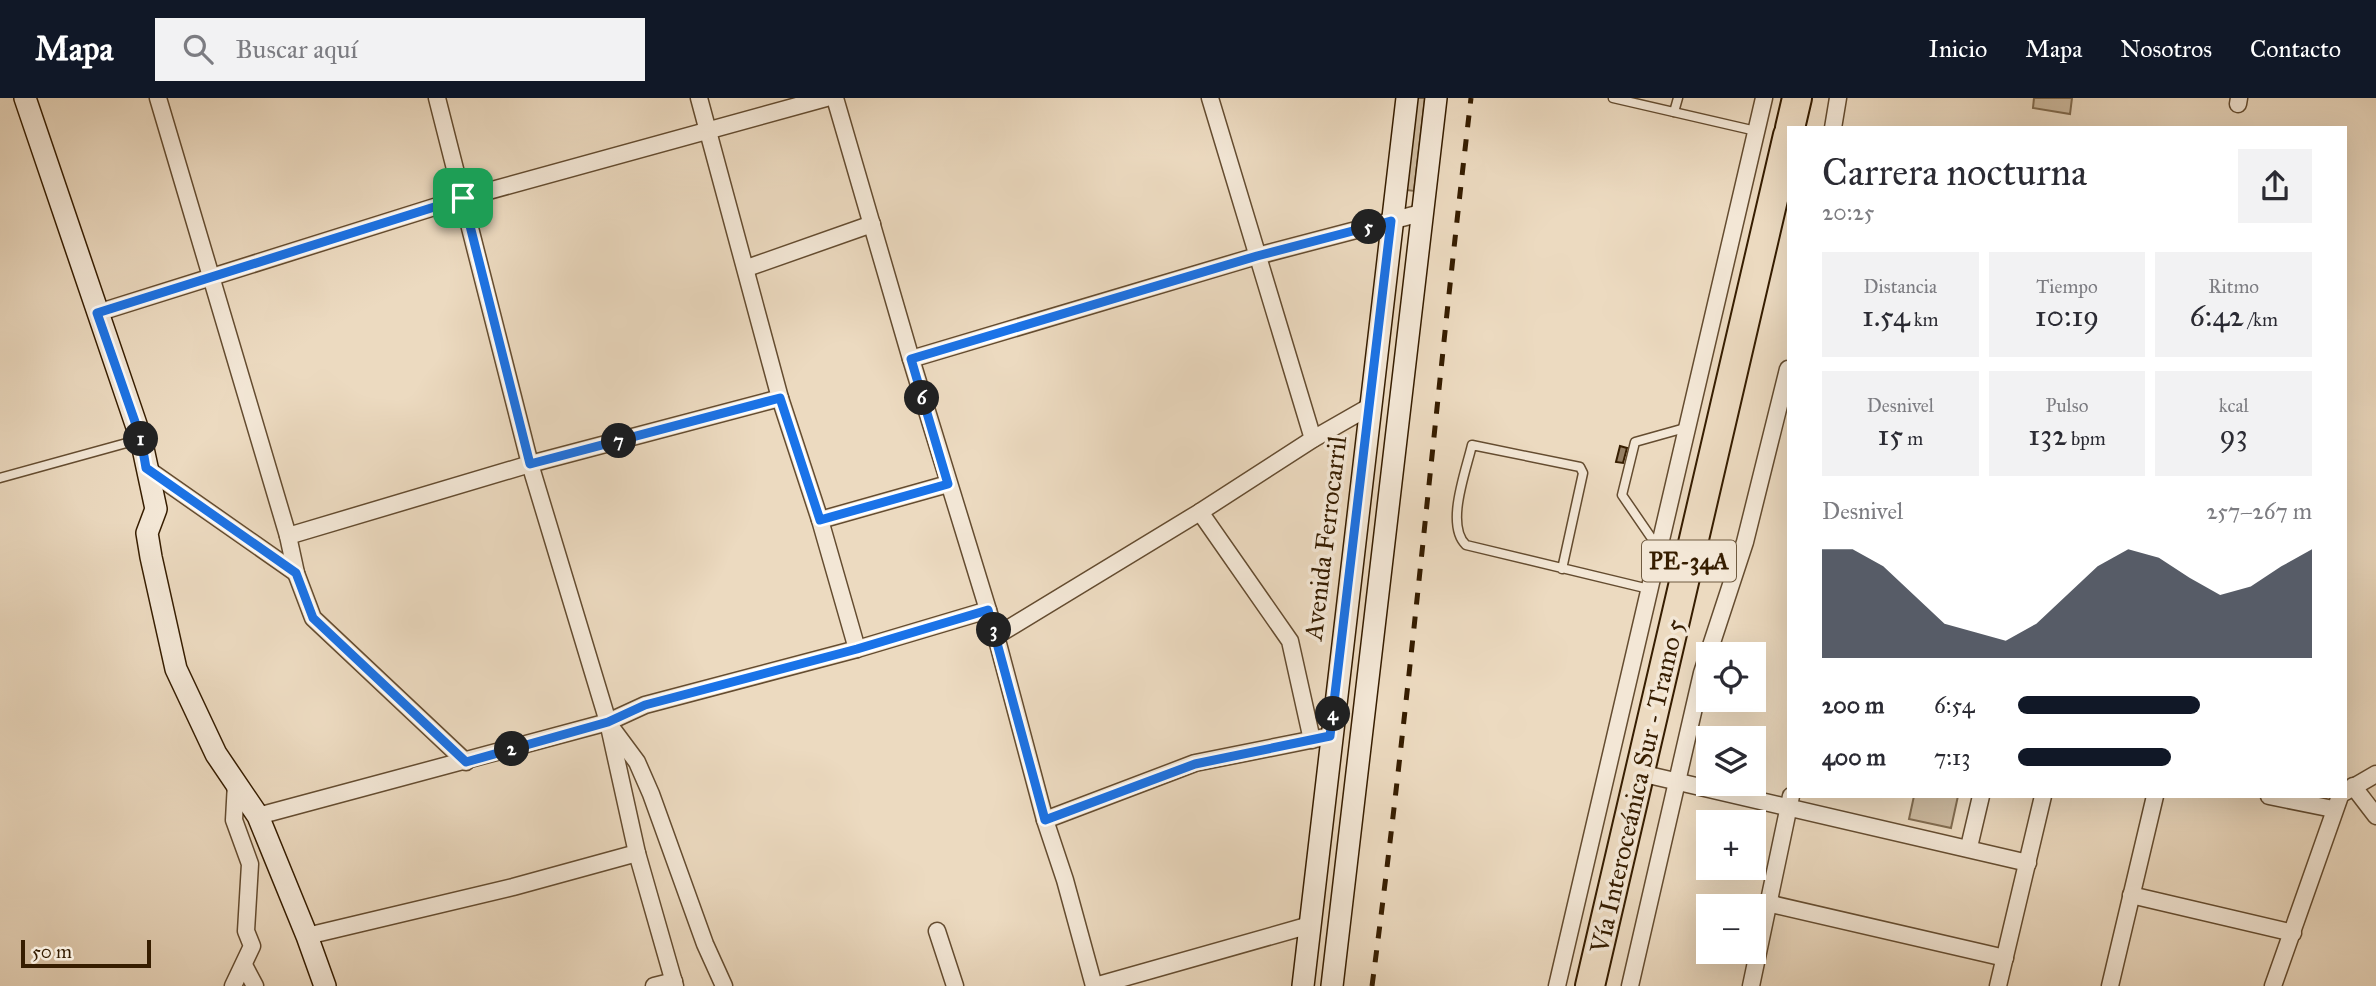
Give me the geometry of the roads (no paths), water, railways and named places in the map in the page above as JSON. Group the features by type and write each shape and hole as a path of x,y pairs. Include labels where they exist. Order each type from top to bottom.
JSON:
{"highway":[{"path":"1790,126 1797,98"},
{"name":"Vía Interoceánica Sur - Tramo 5","path":"1590,986 1787,139"}],"main road":[{"path":"25,98 141,439 156,509 147,533 176,669 216,754 258,816 307,936 324,986"},
{"name":"Avenida Ferrocarril","path":"1303,986 1310,925 1321,738 1369,407 1407,98"},
{"path":"1332,986 1436,98"}],"street":[{"path":"158,98 288,536 296,573 313,618 466,762"},
{"path":"437,98 530,464 608,722 637,853 674,984 654,986"},
{"path":"699,98 780,398 820,520 857,649"},
{"path":"97,313 463,198 826,98"},
{"path":"835,98 948,484 996,636 1045,820 1065,880 1094,986 1310,925"},
{"path":"1210,98 1313,439"},
{"path":"1557,986 1764,98"},
{"path":"1833,126 1838,98"},
{"path":"911,359 1257,256 1421,213"},
{"path":"747,268 872,224"},
{"path":"1630,986 1702,673 1745,542 1787,373"},
{"path":"288,536 530,464 780,398"},
{"path":"996,636 1369,407"},
{"path":"146,468 296,573"},
{"path":"820,520 948,484"},
{"path":"1045,820 1195,764 1321,738 1290,641 1200,512"},
{"path":"258,816 608,722 645,705 857,649 988,610"},
{"path":"608,722 637,762 647,784 705,944 724,986"},
{"path":"1640,774 1789,802 2028,863"},
{"path":"2376,774 2349,789 2376,816"},
{"path":"233,986 245,967 252,946 246,930 250,864 234,820 236,783"},
{"path":"1969,847 1981,798"},
{"path":"1998,986 2043,798"},
{"path":"2110,986 2155,798"},
{"path":"2273,986 2336,803 2288,798"},
{"path":"1751,986 1789,802"},
{"path":"307,936 513,887 637,853"},
{"path":"2131,895 2293,933"},
{"path":"1770,904 2005,958"},
{"path":"937,931 955,986"},
{"path":"245,967 255,986"}],"lane":[{"path":"1613,98 1756,131"},
{"path":"1674,112 1678,98"},
{"path":"1659,548 1622,495 1635,442 1685,428"},
{"path":"0,478 141,439"},
{"path":"1562,569 1583,473 1580,467 1472,444 1455,522 1459,538 1466,545 1562,569 1649,589"}],"railway":[{"path":"1372,986 1399,764 1471,98"}]}
